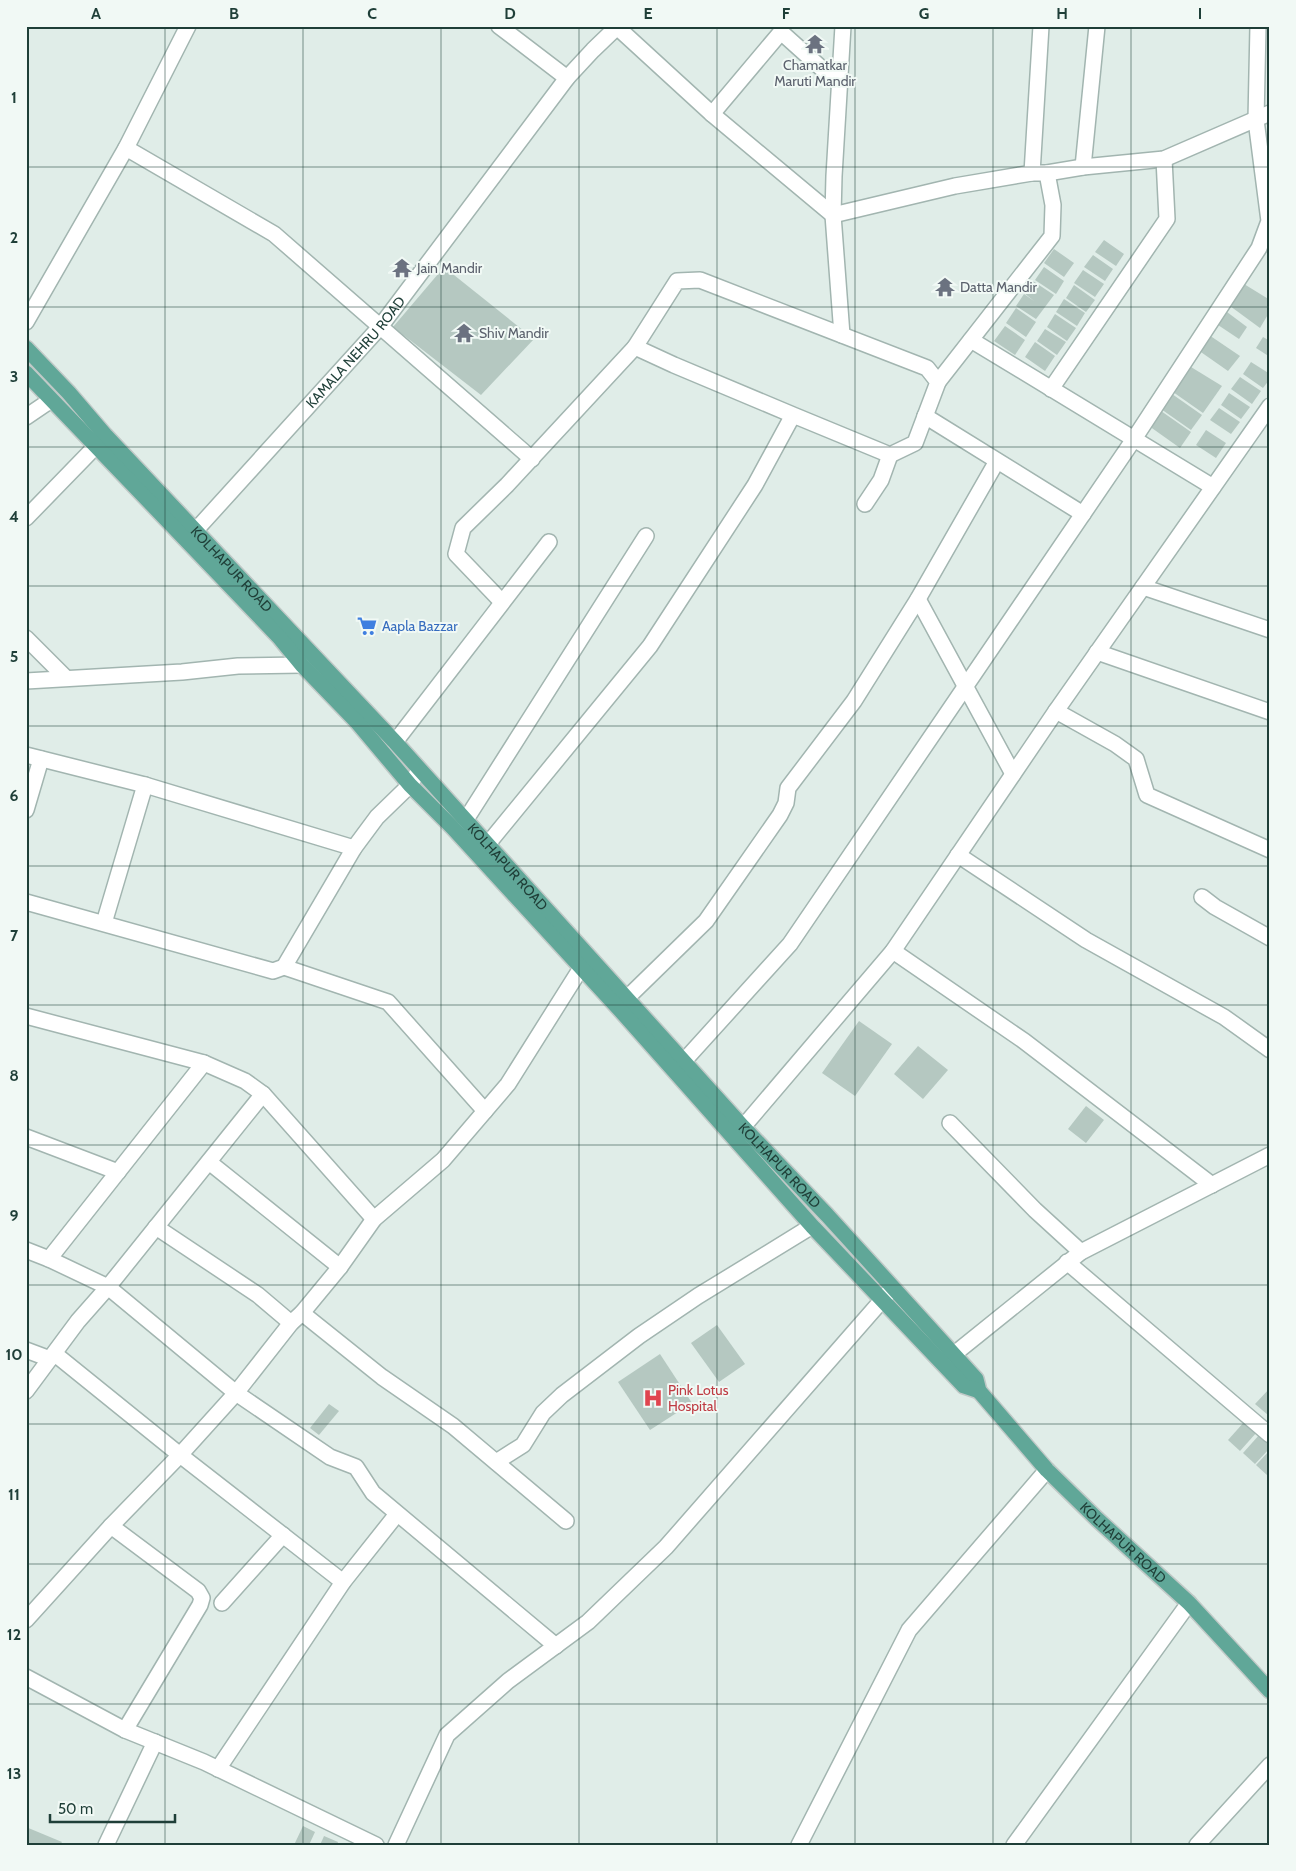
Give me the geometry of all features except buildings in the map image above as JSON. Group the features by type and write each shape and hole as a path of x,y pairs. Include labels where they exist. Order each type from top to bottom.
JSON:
{"main road":[{"name":"KOLHAPUR ROAD","path":"26,348 69,393 105,435 395,742 743,1127 827,1215 976,1379 979,1391 1047,1470 1097,1519 1189,1603 1270,1691"},
{"name":"KOLHAPUR ROAD","path":"26,373 279,637 302,665 357,722 410,785 518,898 621,1011 812,1226 964,1386 979,1391"}],"street":[{"path":"26,322 126,148 188,26"},
{"path":"499,26 567,78"},
{"path":"842,335 834,215 834,176 843,26"},
{"path":"865,504 881,480 890,455 915,443 938,382 1052,236 1053,205 1039,173 1040,26"},
{"path":"1083,167 1097,26"},
{"path":"684,1062 790,944 1134,439 1259,248 1268,221 1258,26"},
{"path":"618,27 712,114 834,215"},
{"name":"KAMALA NEHRU ROAD","path":"196,530 380,327 567,78 592,50 618,27"},
{"path":"712,114 784,29 839,84"},
{"path":"834,215 955,186 1083,167 1164,159 1263,117"},
{"path":"126,148 274,234 532,459"},
{"path":"1051,389 1167,219 1164,159"},
{"path":"502,602 456,554 463,528 532,459 635,347 677,281 700,280 927,368 938,382"},
{"path":"971,340 1213,487"},
{"path":"635,347 674,366 890,455"},
{"path":"26,417 51,400"},
{"path":"743,1127 893,951 1056,711 1270,406"},
{"path":"487,845 650,646 755,485 793,415"},
{"path":"925,416 1083,514"},
{"path":"26,518 96,446"},
{"path":"628,998 706,921 780,815 786,803 788,788 854,701 918,599 997,461"},
{"path":"465,821 646,536"},
{"path":"395,742 549,542"},
{"path":"1143,587 1270,630"},
{"path":"918,599 1013,774"},
{"path":"26,638 66,678"},
{"path":"1097,652 1270,712"},
{"path":"26,682 182,672 238,666 302,665"},
{"path":"1056,711 1115,744 1136,759 1148,795 1270,850"},
{"path":"26,755 145,785 354,848"},
{"path":"26,810 41,759"},
{"path":"284,967 354,848 377,817 410,785 419,770"},
{"path":"104,922 145,785"},
{"path":"958,855 1086,940 1224,1017 1270,1050"},
{"path":"1202,897 1215,907 1270,938"},
{"path":"26,902 104,922 273,971 284,967 388,1002 485,1111"},
{"path":"893,951 1024,1041 1212,1185"},
{"path":"26,1620 236,1393 340,1267 374,1219 442,1160 508,1084 581,968"},
{"path":"26,1016 204,1063 245,1081 263,1094 374,1219"},
{"path":"49,1259 204,1063"},
{"path":"26,1392 78,1321 108,1288 263,1094"},
{"path":"950,1123 1035,1210 1081,1252"},
{"path":"26,1137 118,1172"},
{"path":"953,1355 1066,1262 1081,1252 1270,1155"},
{"path":"208,1162 340,1267"},
{"path":"496,1462 523,1445 543,1413 562,1395 639,1336 698,1296 812,1226"},
{"path":"156,1227 296,1318 452,1426 566,1521"},
{"path":"26,1250 49,1259 108,1288 236,1393 330,1457 356,1467 373,1493 556,1646"},
{"path":"1066,1262 1270,1435"},
{"path":"396,1845 447,1735 508,1681 588,1622 666,1547 893,1288"},
{"path":"26,1350 53,1357 343,1582"},
{"path":"799,1845 909,1630 1047,1470"},
{"path":"218,1769 343,1582 397,1514"},
{"path":"111,1526 198,1591 202,1598 200,1605 125,1730"},
{"path":"222,1603 284,1536"},
{"path":"1014,1845 1189,1603"},
{"path":"26,1677 125,1730 218,1769 376,1845"},
{"path":"106,1845 155,1742"},
{"path":"1197,1845 1270,1765"}],"place":[{"name":"Chamatkar Maruti Mandir","path":"815,44"},
{"name":"Jain Mandir","path":"402,268"},
{"name":"Datta Mandir","path":"945,287"},
{"name":"Shiv Mandir","path":"464,333"},
{"name":"Aapla Bazzar","path":"367,626"},
{"name":"Pink Lotus Hospital","path":"653,1398"}]}
